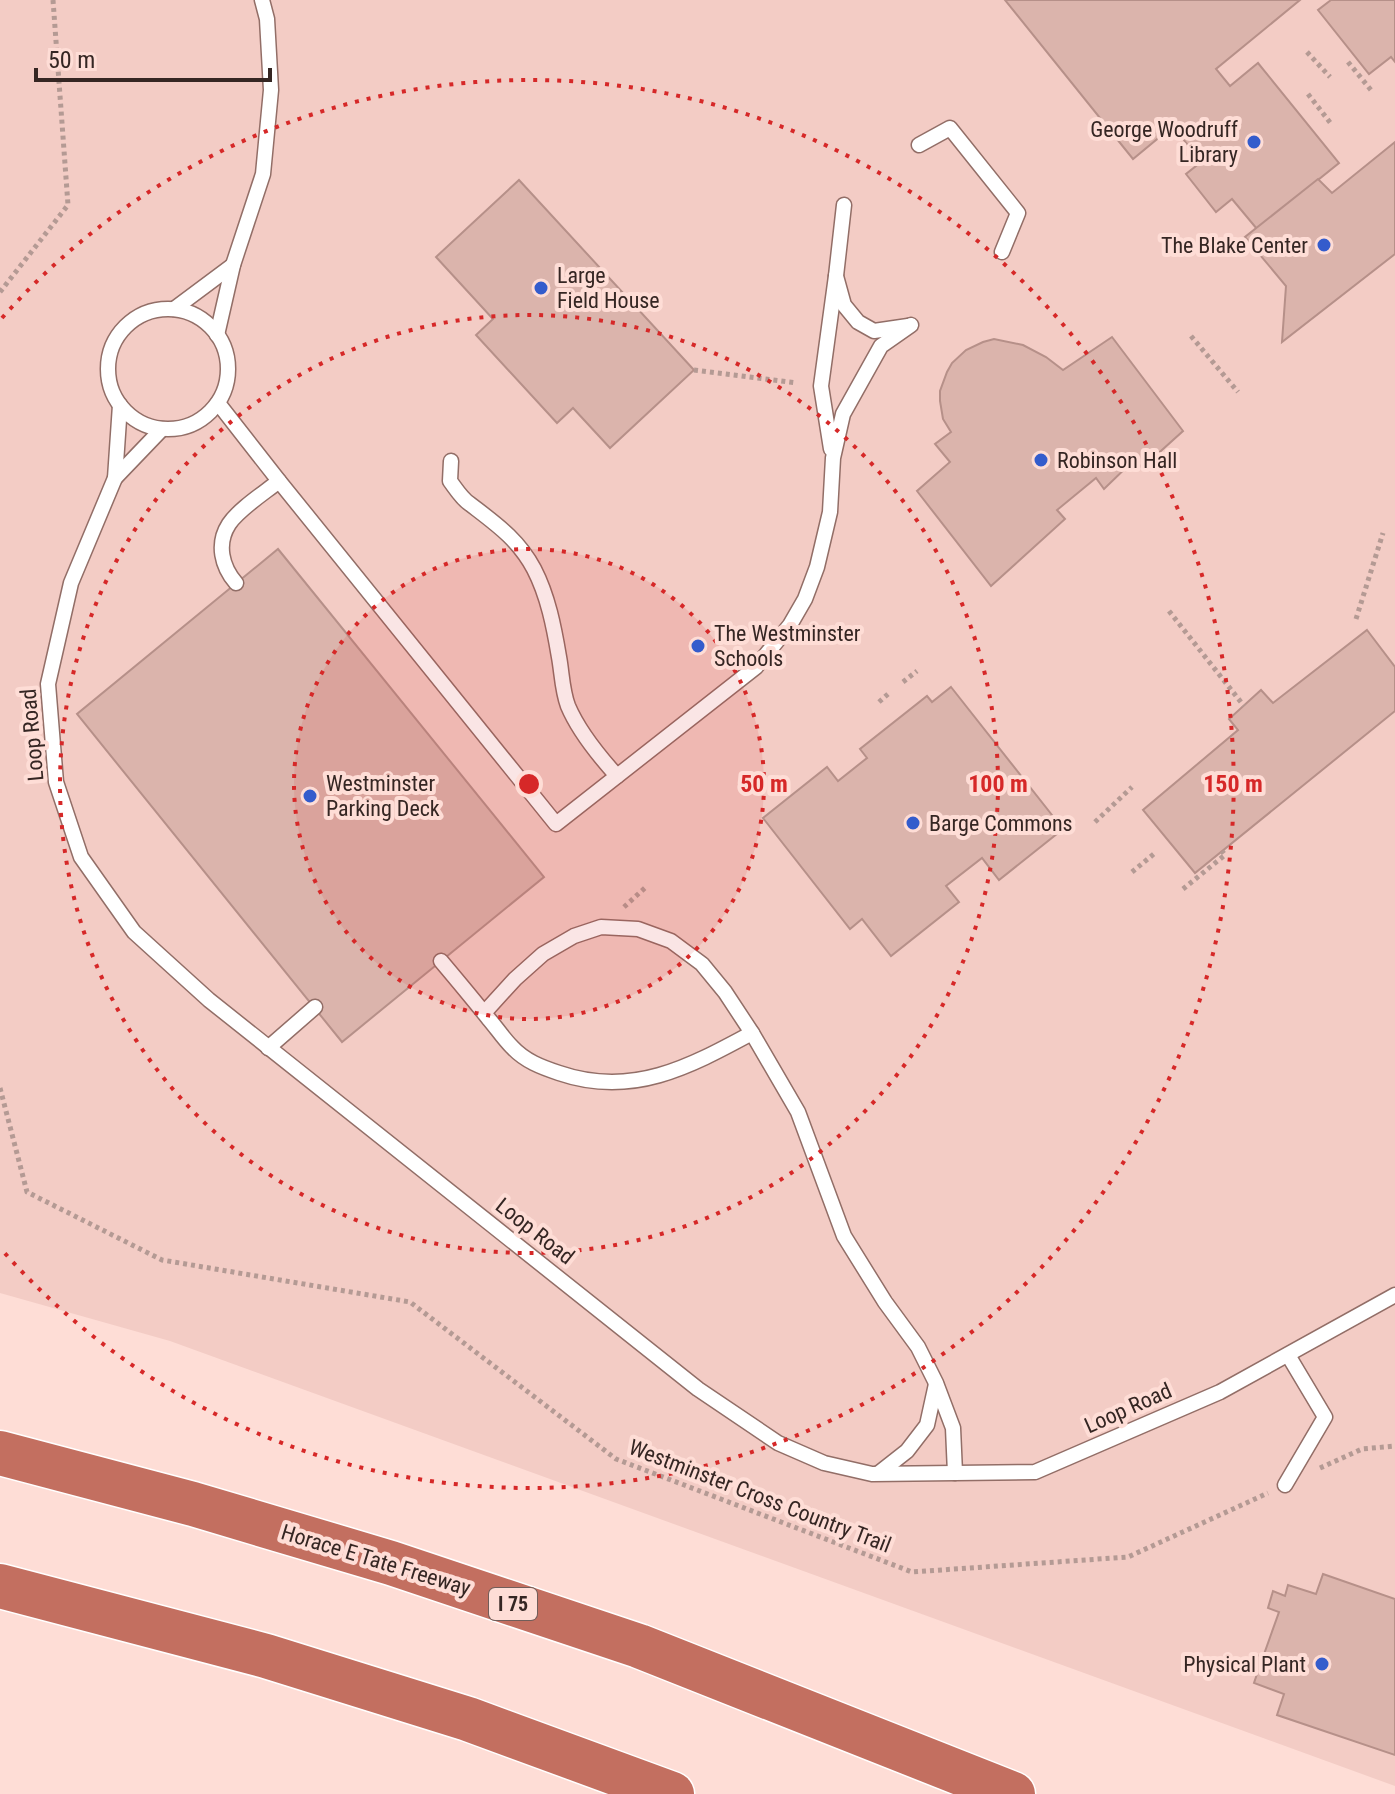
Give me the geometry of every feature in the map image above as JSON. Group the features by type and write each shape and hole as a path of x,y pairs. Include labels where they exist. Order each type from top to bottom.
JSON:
{"highway":[{"name":"Horace E Tate Freeway","path":"0,1453 193,1504 391,1563 581,1626 1013,1794"},
{"path":"0,1586 266,1656 468,1719 672,1794"}],"lane":[{"path":"217,335 233,265 263,174 271,90 267,19 262,0"},
{"path":"919,145 950,128 1018,213 1002,252"},
{"path":"833,458 821,386 844,205"},
{"path":"174,309 233,265"},
{"path":"218,403 556,824 756,667 790,625 805,599 830,512 833,458 843,414 881,346 911,325 874,331 858,322 844,305 836,276"},
{"path":"174,309 191,313 206,322 217,335 226,351 226,386 218,403 207,415 194,424 178,429 162,429 132,417 120,405 108,373 116,340 127,326 157,310 174,309"},
{"name":"Loop Road","path":"120,405 115,478 71,583 48,684 56,782 81,857 134,932 209,1000 698,1389 778,1443 824,1463 872,1474 1035,1472 1220,1392 1395,1295"},
{"name":"Loop Road","path":"115,478 162,429"},
{"path":"451,461 450,481 468,503 521,547 534,570 546,596 569,706 593,750 617,776"},
{"path":"236,583 226,572 222,561 223,541 229,524 279,481"},
{"path":"484,1013 543,954 574,936 601,927 638,929 671,941 702,964 752,1033 798,1112 844,1236 885,1302 918,1347 936,1383 953,1428 955,1473"},
{"path":"441,961 512,1047 535,1065 570,1077 602,1082 659,1076 696,1063 752,1033"},
{"path":"268,1048 315,1007"},
{"path":"1285,1485 1325,1417 1288,1355"},
{"path":"879,1473 907,1451 927,1425 936,1383"}],"path":[{"path":"0,292 68,205 53,0"},
{"path":"1307,52 1330,77"},
{"path":"1348,62 1371,90"},
{"path":"1308,94 1332,125"},
{"path":"1191,336 1238,392"},
{"path":"694,370 797,383"},
{"path":"1356,619 1383,533"},
{"path":"1169,611 1244,706"},
{"path":"903,682 917,671"},
{"path":"879,702 888,694"},
{"path":"1095,822 1132,787"},
{"path":"1183,889 1225,855 1222,851"},
{"path":"1132,872 1155,853"},
{"name":"Westminster Cross Country Trail","path":"0,1088 27,1192 162,1260 410,1302 616,1459 912,1572 1128,1557 1362,1449 1395,1446"}],"shaded area":[{"name":"The Westminster Schools","path":"0,0 1395,0 1395,1786 170,1341 0,1293"}],"building":[{"path":"1005,0 1300,0 1216,69 1230,86 1258,63 1339,163 1257,229 1232,199 1216,212 1186,174 1201,162 1173,126 1133,159"},
{"path":"1331,0 1395,0 1395,62 1391,57 1369,74 1318,10"},
{"name":"The Blake Center","path":"1395,142 1395,254 1282,342 1286,286 1245,237 1318,179 1332,193"},
{"name":"Large Field House","path":"519,180 694,370 610,448 573,408 557,423 476,335 493,319 436,257"},
{"name":"Robinson Hall","path":"1112,337 1183,431 1142,468 1135,459 1104,489 1096,478 1057,510 1065,519 991,586 917,491 950,462 935,444 951,432 943,419 940,401 947,372 966,350 994,339 1023,345 1063,370"},
{"name":"Westminster Parking Deck","path":"278,549 544,877 342,1042 77,714"},
{"path":"1367,630 1395,667 1395,711 1195,873 1143,810 1238,730 1229,719 1261,690 1273,703"},
{"name":"Barge Commons","path":"951,687 1063,829 999,880 982,858 946,886 959,902 891,956 862,919 850,929 763,818 827,767 838,781 867,758 860,749 927,696 932,702"},
{"name":"Physical Plant","path":"1323,1574 1395,1599 1395,1755 1277,1715 1284,1694 1254,1683 1257,1674 1247,1671 1253,1654 1263,1657 1279,1612 1268,1608 1273,1591 1285,1596 1288,1585 1316,1594"}],"place":[{"name":"George Woodruff Library","path":"1254,142"},
{"name":"The Blake Center","path":"1324,245"},
{"name":"Large Field House","path":"541,288"},
{"name":"Robinson Hall","path":"1041,460"},
{"name":"The Westminster Schools","path":"698,646"},
{"name":"Westminster Parking Deck","path":"310,796"},
{"name":"Barge Commons","path":"913,823"},
{"name":"Physical Plant","path":"1322,1664"}]}
